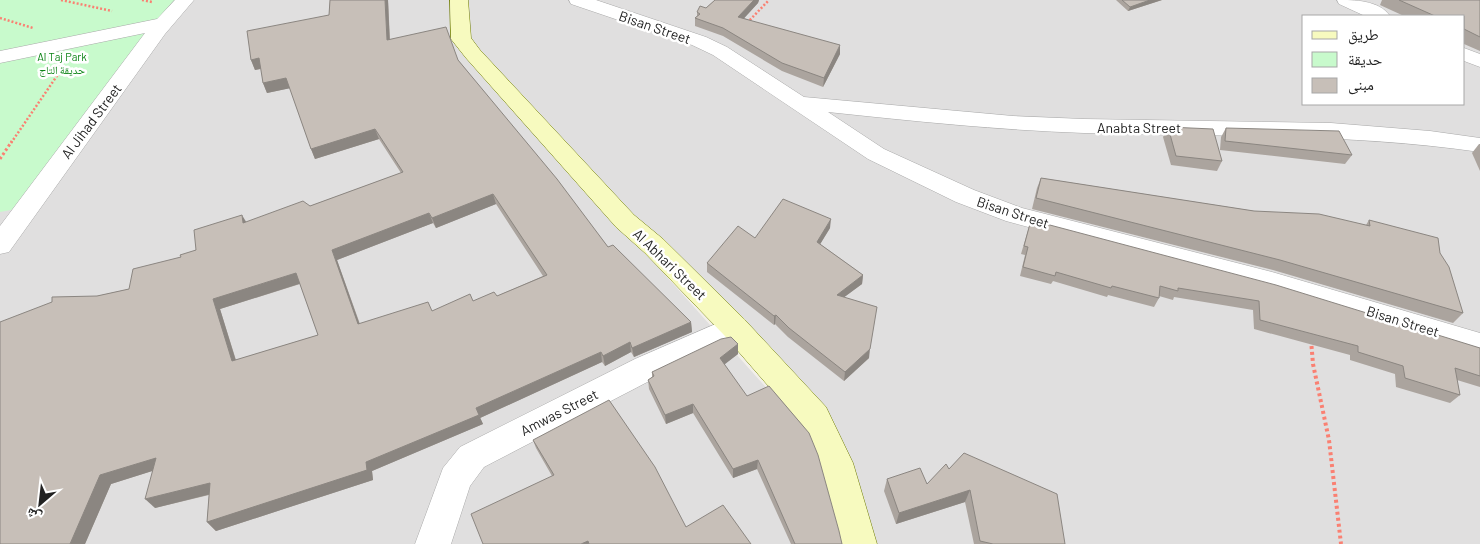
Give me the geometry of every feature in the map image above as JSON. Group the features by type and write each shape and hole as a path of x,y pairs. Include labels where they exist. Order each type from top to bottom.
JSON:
{"street":[{"name":"Al Jihad Street","path":"0,245 163,24 185,0"},
{"name":"Al Abhari Street","path":"459,0 461,39 473,54 625,221 654,246 734,327 800,399 825,433 859,544"},
{"name":"Bisan Street","path":"578,0 698,41 720,52 876,154 965,196 1015,214 1308,292 1480,345"},
{"path":"1346,0 1378,15"},
{"path":"0,57 163,24"},
{"path":"1465,54 1480,61"},
{"name":"Anabta Street","path":"798,102 934,116 1082,126 1339,129 1401,133 1480,145"},
{"path":"0,215 25,210"},
{"name":"Amwas Street","path":"432,544 455,479 472,457 646,368 734,327"}],"path":[{"path":"720,52 769,0"},
{"path":"0,159 81,41"},
{"path":"1308,292 1313,364 1329,440 1341,544"}],"shaded area":[{"path":"0,0 449,0 453,38 822,450 843,544 0,544"},
{"path":"462,0 1480,0 1480,544 861,544 828,420 463,37"}],"green space":[{"name":"Al Taj Park حديقة التاج","path":"0,0 185,0 32,206 0,212"}],"building":[{"path":"330,0 385,0 387,40 446,27 458,60 557,179 608,247 613,245 691,322 632,348 630,342 603,356 601,352 476,408 479,415 366,462 367,470 207,522 210,483 145,499 156,458 100,475 70,544 0,544 0,322 52,302 52,297 97,296 129,289 133,269 181,257 180,255 196,250 194,230 242,215 243,223 303,201 310,206 403,172 375,129 311,149 286,78 263,83 259,58 251,60 247,31 329,15","holes":["493,194 547,275 497,296 494,292 473,301 470,294 432,311 428,302 358,324 332,250 429,213 432,218","296,273 318,335 232,361 213,299"]},
{"path":"715,0 754,0 738,17 840,45 824,78 782,63 723,28 695,18 700,14 697,12 700,6 706,8"},
{"path":"1122,0 1150,0 1130,7"},
{"path":"1399,0 1480,0 1480,37 1465,30 1465,15 1433,15"},
{"path":"1168,127 1213,129 1222,161 1176,156"},
{"path":"1226,128 1339,131 1352,155 1225,141"},
{"path":"1041,178 1254,211 1319,214 1370,226 1369,220 1438,238 1440,253 1449,267 1463,313 1280,260 1036,198"},
{"path":"783,199 831,219 817,242 863,275 837,295 877,307 870,349 845,372 789,328 776,315 774,316 707,263 738,226 755,238"},
{"path":"1031,220 1276,285 1480,348 1480,376 1455,368 1460,395 1405,378 1403,366 1358,352 1358,346 1260,320 1259,301 1178,288 1178,291 1160,286 1159,298 1112,286 1111,288 1056,272 1055,276 1023,267 1028,247 1024,246"},
{"path":"731,337 738,344 720,358 747,396 769,386 809,433 818,455 842,544 795,544 758,460 733,469 693,404 665,415 648,380 654,376 652,372 721,339"},
{"path":"609,400 655,467 686,527 723,505 751,544 589,544 588,541 581,544 483,544 471,514 554,475 533,440"},
{"path":"964,453 1057,494 1065,544 993,544 980,541 970,490 899,513 887,479 920,468 927,484 946,464 949,469"}]}
